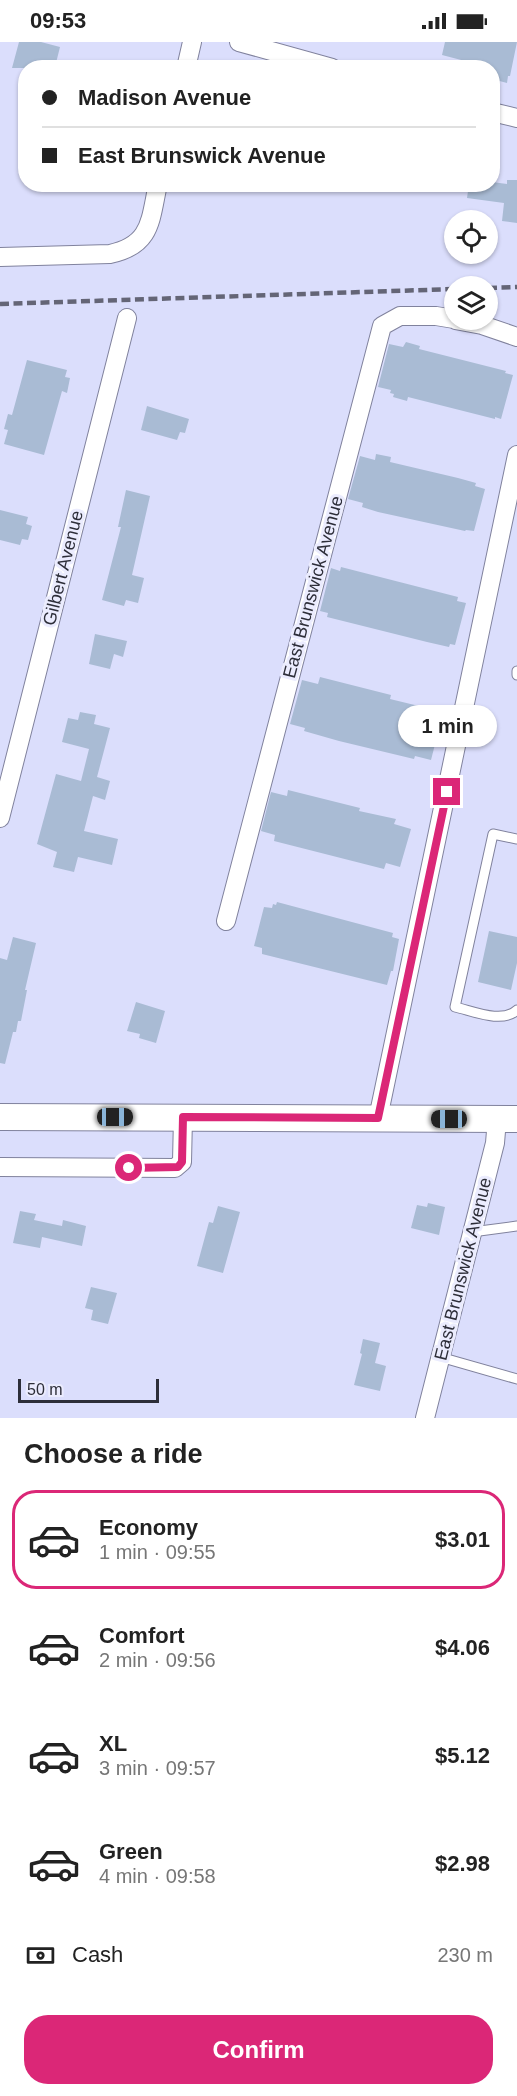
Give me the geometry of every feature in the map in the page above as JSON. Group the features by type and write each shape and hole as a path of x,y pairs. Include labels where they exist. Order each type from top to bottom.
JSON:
{"main road":[{"path":"0,1117 507,1119"}],"street":[{"path":"188,60 192,42"},
{"path":"239,42 303,60"},
{"path":"500,114 517,118"},
{"path":"0,257 110,254 133,247 146,232 156,192"},
{"name":"East Brunswick Avenue","path":"226,921 381,326 400,316 444,317"},
{"name":"Gilbert Avenue","path":"0,818 127,318"},
{"name":"East Brunswick Avenue","path":"497,330 517,337"},
{"path":"378,1118 517,455"},
{"path":"0,1167 175,1168 182,1162 183,1117"},
{"name":"East Brunswick Avenue","path":"428,1417 440,1357 495,1143 507,1119"}],"lane":[{"path":"517,839 493,834 455,1007 499,1017 511,1016 517,1010"},
{"path":"472,1232 517,1226"},
{"path":"440,1357 517,1379"}],"building":[{"path":"19,42 41,42 60,47 57,60 18,60 18,68 12,68"},
{"path":"445,42 517,42 507,83 500,81 500,60 461,60 442,55"},
{"path":"507,180 517,180 517,223 502,221 504,203 467,198 468,192 500,192 500,183 507,184"},
{"path":"406,342 420,346 419,349 506,371 505,373 513,375 501,419 408,397 407,401 393,397 391,390 378,387 389,344 403,347"},
{"path":"27,360 67,370 65,377 70,378 67,393 62,391 44,455 4,444 8,430 4,429 8,414 12,415"},
{"path":"147,406 189,419 185,433 180,432 177,440 141,430"},
{"path":"376,454 391,457 390,462 476,483 475,486 485,489 474,531 378,512 362,507 363,503 348,499 360,456 375,460"},
{"path":"126,490 150,496 132,575 144,578 138,603 126,600 124,606 102,600 121,527 118,527"},
{"path":"0,510 28,517 26,524 32,526 28,540 22,539 20,545 0,540"},
{"path":"341,567 458,597 457,601 466,603 455,645 450,644 449,647 327,617 328,613 320,611 331,568 340,571"},
{"path":"95,634 127,641 123,657 114,654 110,669 89,664"},
{"path":"320,677 391,695 390,699 427,708 426,712 442,717 431,760 415,756 414,759 339,741 304,731 305,728 290,724 302,680 318,684"},
{"path":"80,712 96,715 94,724 110,728 97,777 110,781 105,800 93,796 84,831 118,839 112,865 78,857 74,872 53,867 57,852 37,844 56,774 81,781 89,749 62,742 68,718 78,720"},
{"path":"288,790 360,808 359,811 396,819 394,824 411,829 400,867 386,863 384,869 274,841 275,835 261,831 271,792 287,796"},
{"path":"277,902 393,933 392,937 399,939 393,971 391,971 387,985 262,954 262,948 254,946 264,907 272,908"},
{"path":"489,931 517,937 517,963 511,990 478,982"},
{"path":"13,937 36,943 25,990 27,990 21,1021 18,1021 16,1032 13,1032 5,1064 0,1063 0,958 7,960"},
{"path":"136,1002 165,1011 156,1043 139,1038 140,1034 127,1031"},
{"path":"428,1203 445,1207 439,1235 411,1228 417,1205 427,1207"},
{"path":"218,1206 240,1212 223,1273 197,1266 209,1222 213,1223"},
{"path":"20,1211 36,1214 34,1220 62,1226 63,1220 86,1226 82,1246 42,1237 40,1248 13,1243"},
{"path":"91,1287 117,1293 108,1324 91,1320 93,1310 85,1308"},
{"path":"363,1339 380,1343 375,1363 386,1366 380,1391 354,1385 362,1354 360,1353"}],"railway":[{"path":"498,288 517,287"},
{"path":"0,304 444,289"}],"route":[{"path":"129,1168 178,1167 182,1162 183,1117 378,1118 447,792"}]}
